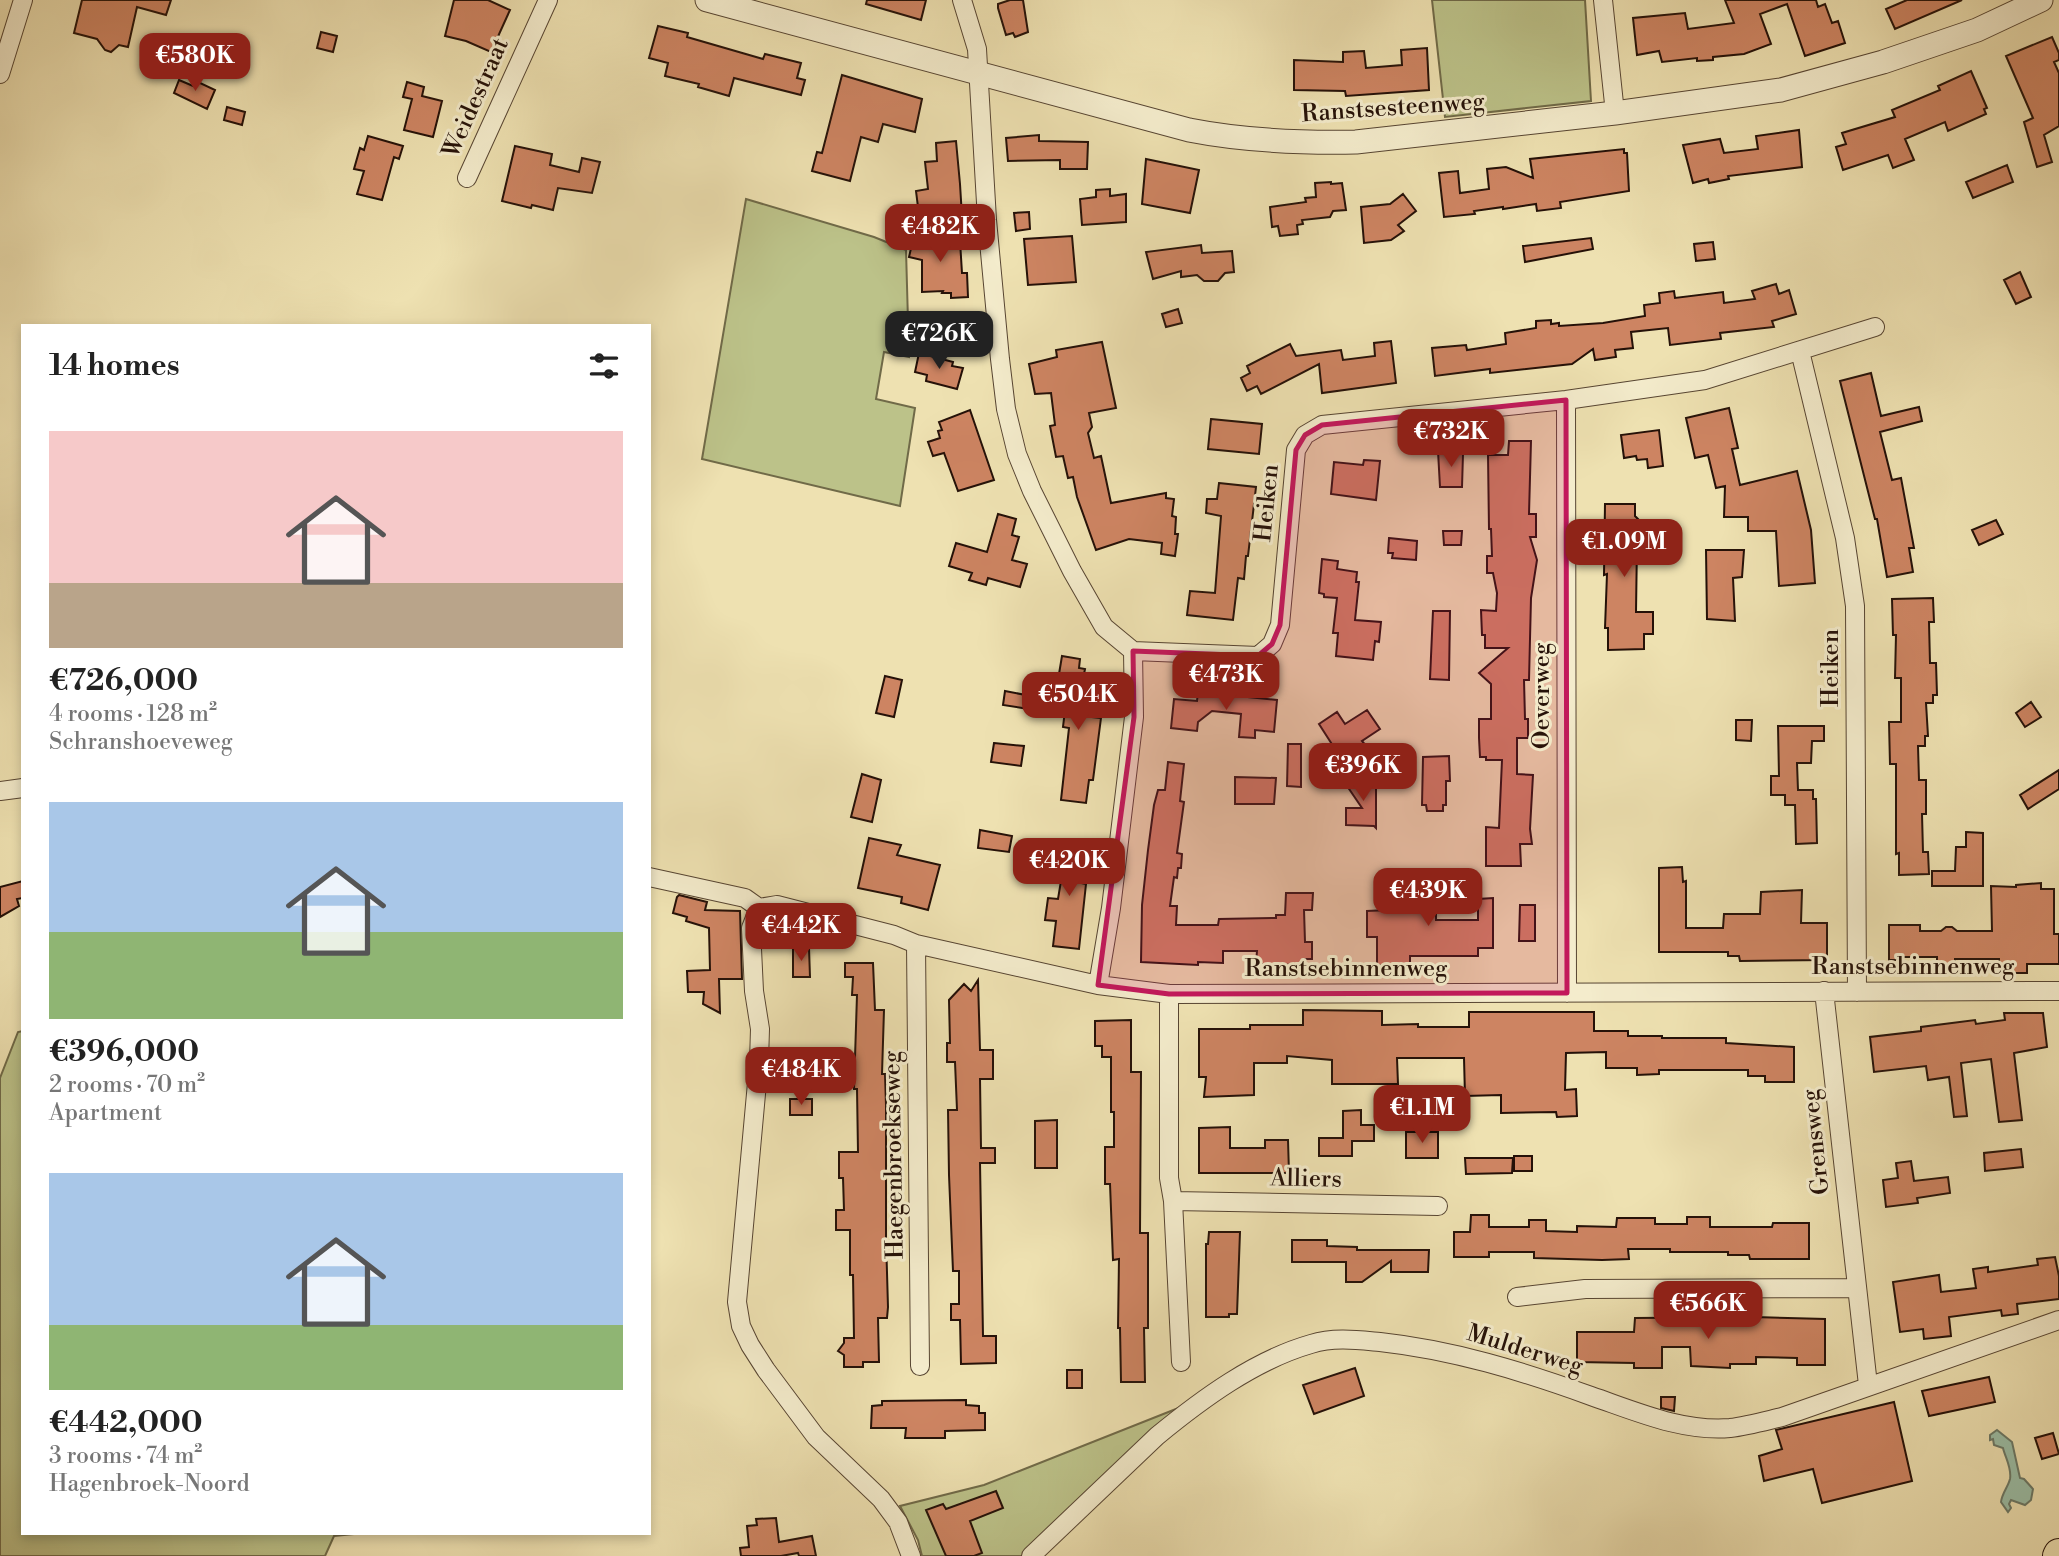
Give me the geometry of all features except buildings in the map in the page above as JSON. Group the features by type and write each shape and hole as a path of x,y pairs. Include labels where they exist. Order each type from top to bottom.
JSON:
{"street":[{"path":"0,74 23,0"},
{"name":"Weidestraat","path":"467,178 548,0"},
{"name":"Ranstsesteenweg","path":"707,0 1189,130 1259,140 1356,142 1615,113 1810,84 1977,30 2041,0"},
{"path":"962,0 976,49 987,220 1000,359 1006,409 1017,454 1060,548 1104,627 1133,651 1134,717 1111,908 1098,985"},
{"path":"1603,0 1615,113"},
{"name":"Heiken","path":"1133,651 1258,656 1272,644 1280,625 1297,450 1305,435 1322,425 1566,400 1705,380 1875,327"},
{"name":"Heiken","path":"1800,351 1845,538 1855,606 1857,992"},
{"name":"Oeverweg","path":"1566,400 1567,993"},
{"path":"0,791 21,788"},
{"name":"Ranstsebinnenweg","path":"651,877 745,898 759,908 777,905 894,935 916,944 1098,985 1169,994 2059,991"},
{"path":"759,908 751,928 754,991 760,1029 737,1301 741,1326 766,1370 816,1437 881,1499 898,1522 911,1556"},
{"name":"Haegenbroekseweg","path":"916,944 920,1366"},
{"name":"Grensweg","path":"1824,991 1868,1385"},
{"path":"1169,994 1169,1178 1173,1201 1181,1362"},
{"name":"Alliers","path":"1173,1201 1438,1206"},
{"path":"1517,1297 1585,1289 1856,1288"},
{"name":"Mulderweg","path":"1031,1556 1157,1436 1195,1405 1262,1365 1312,1343 1338,1339 1446,1352 1516,1369 1676,1423 1731,1428 1757,1423 2059,1320"}],"highlighted area":[{"path":"1566,400 1567,993 1169,994 1098,985 1134,717 1133,651 1258,656 1272,644 1280,625 1296,450 1305,435 1322,425"}],"shaded area":[{"path":"1432,0 1585,0 1591,101 1445,117"},
{"path":"746,199 874,237 906,250 909,357 884,352 876,399 915,408 900,506 702,459"},
{"path":"21,1031 21,1535 344,1535 334,1536 325,1556 0,1556 0,1078 18,1032"},
{"path":"1181,1407 1027,1556 922,1556 918,1540 900,1506 984,1485"},
{"path":"1997,1430 2012,1442 2020,1478 2033,1489 2031,1500 2025,1505 2011,1500 2008,1512 2001,1502 2010,1479 2009,1467 2003,1448 1994,1445 1993,1439 1990,1440 1990,1435"}]}
